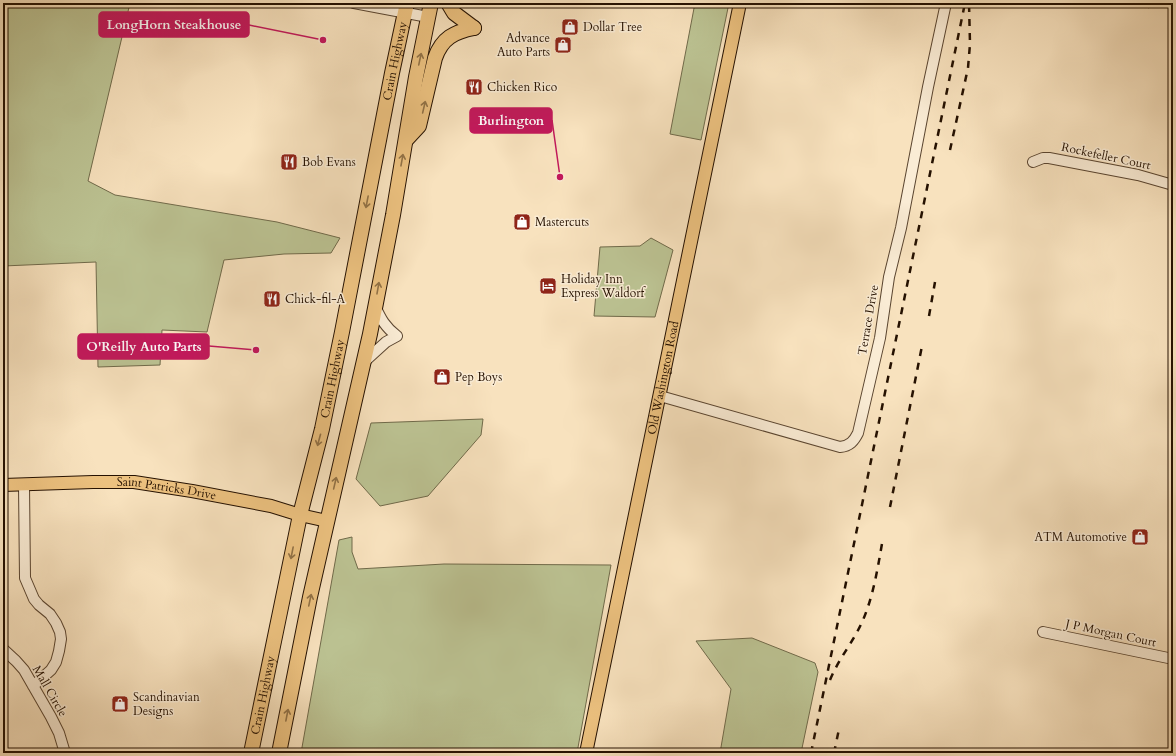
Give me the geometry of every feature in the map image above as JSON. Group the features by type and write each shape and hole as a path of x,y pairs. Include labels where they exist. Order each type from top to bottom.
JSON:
{"highway":[{"name":"Crain Highway","path":"279,753 327,521 364,362 393,215 416,77 431,3"},
{"path":"406,140 419,126 438,50 450,36 461,30 474,28 454,13 448,3"},
{"name":"Crain Highway","path":"252,753 300,515 322,429 406,8"}],"main road":[{"name":"Old Washington Road","path":"586,753 740,3"},
{"name":"Saint Patricks Drive","path":"3,485 134,482 272,506 300,515 327,521"}],"street":[{"path":"354,3 406,8 428,17"},
{"name":"Terrace Drive","path":"660,396 840,447 846,447 855,440 880,338 889,277 901,228 946,3"},
{"name":"Rockefeller Court","path":"1033,162 1043,158 1049,158 1138,175 1173,185"},
{"path":"364,362 386,342 396,336 388,330 375,305"},
{"path":"24,485 25,578 34,599 50,614 60,632 59,651 56,662 51,670 33,686"},
{"name":"J P Morgan Court","path":"1043,632 1173,659"},
{"name":"Mall Circle","path":"3,649 24,670 59,733 65,753"}],"green space":[{"path":"3,3 130,3 88,181 115,195 277,222 340,238 331,253 284,254 224,260 207,332 162,330 160,365 98,367 96,262 3,266"},
{"path":"695,3 729,3 701,140 670,134"},
{"path":"651,238 673,250 655,317 594,316 600,247 640,246"},
{"path":"483,419 481,435 428,496 380,506 356,479 371,423"},
{"path":"352,537 352,552 358,569 444,564 611,565 577,753 301,753 339,540"},
{"path":"752,638 815,663 818,672 801,753 720,753 731,689 696,641"}],"railway":[{"path":"811,753 965,3"},
{"path":"950,150 968,68 970,44 969,3"},
{"path":"1131,3 1149,7"},
{"path":"929,316 935,282"},
{"path":"890,507 922,346"},
{"path":"830,680 859,628 867,610 875,580 883,538"},
{"path":"834,753 839,729"}],"place":[{"name":"Dollar Tree","path":"570,27"},
{"name":"LongHorn Steakhouse","path":"323,40"},
{"name":"Advance Auto Parts","path":"563,45"},
{"name":"Chicken Rico","path":"474,87"},
{"name":"Bob Evans","path":"289,162"},
{"name":"Burlington","path":"560,177"},
{"name":"Mastercuts","path":"522,222"},
{"name":"Holiday Inn Express Waldorf","path":"548,286"},
{"name":"Chick-fil-A","path":"272,299"},
{"name":"O'Reilly Auto Parts","path":"256,350"},
{"name":"Pep Boys","path":"442,377"},
{"name":"ATM Automotive","path":"1140,537"},
{"name":"Scandinavian Designs","path":"120,704"}]}
